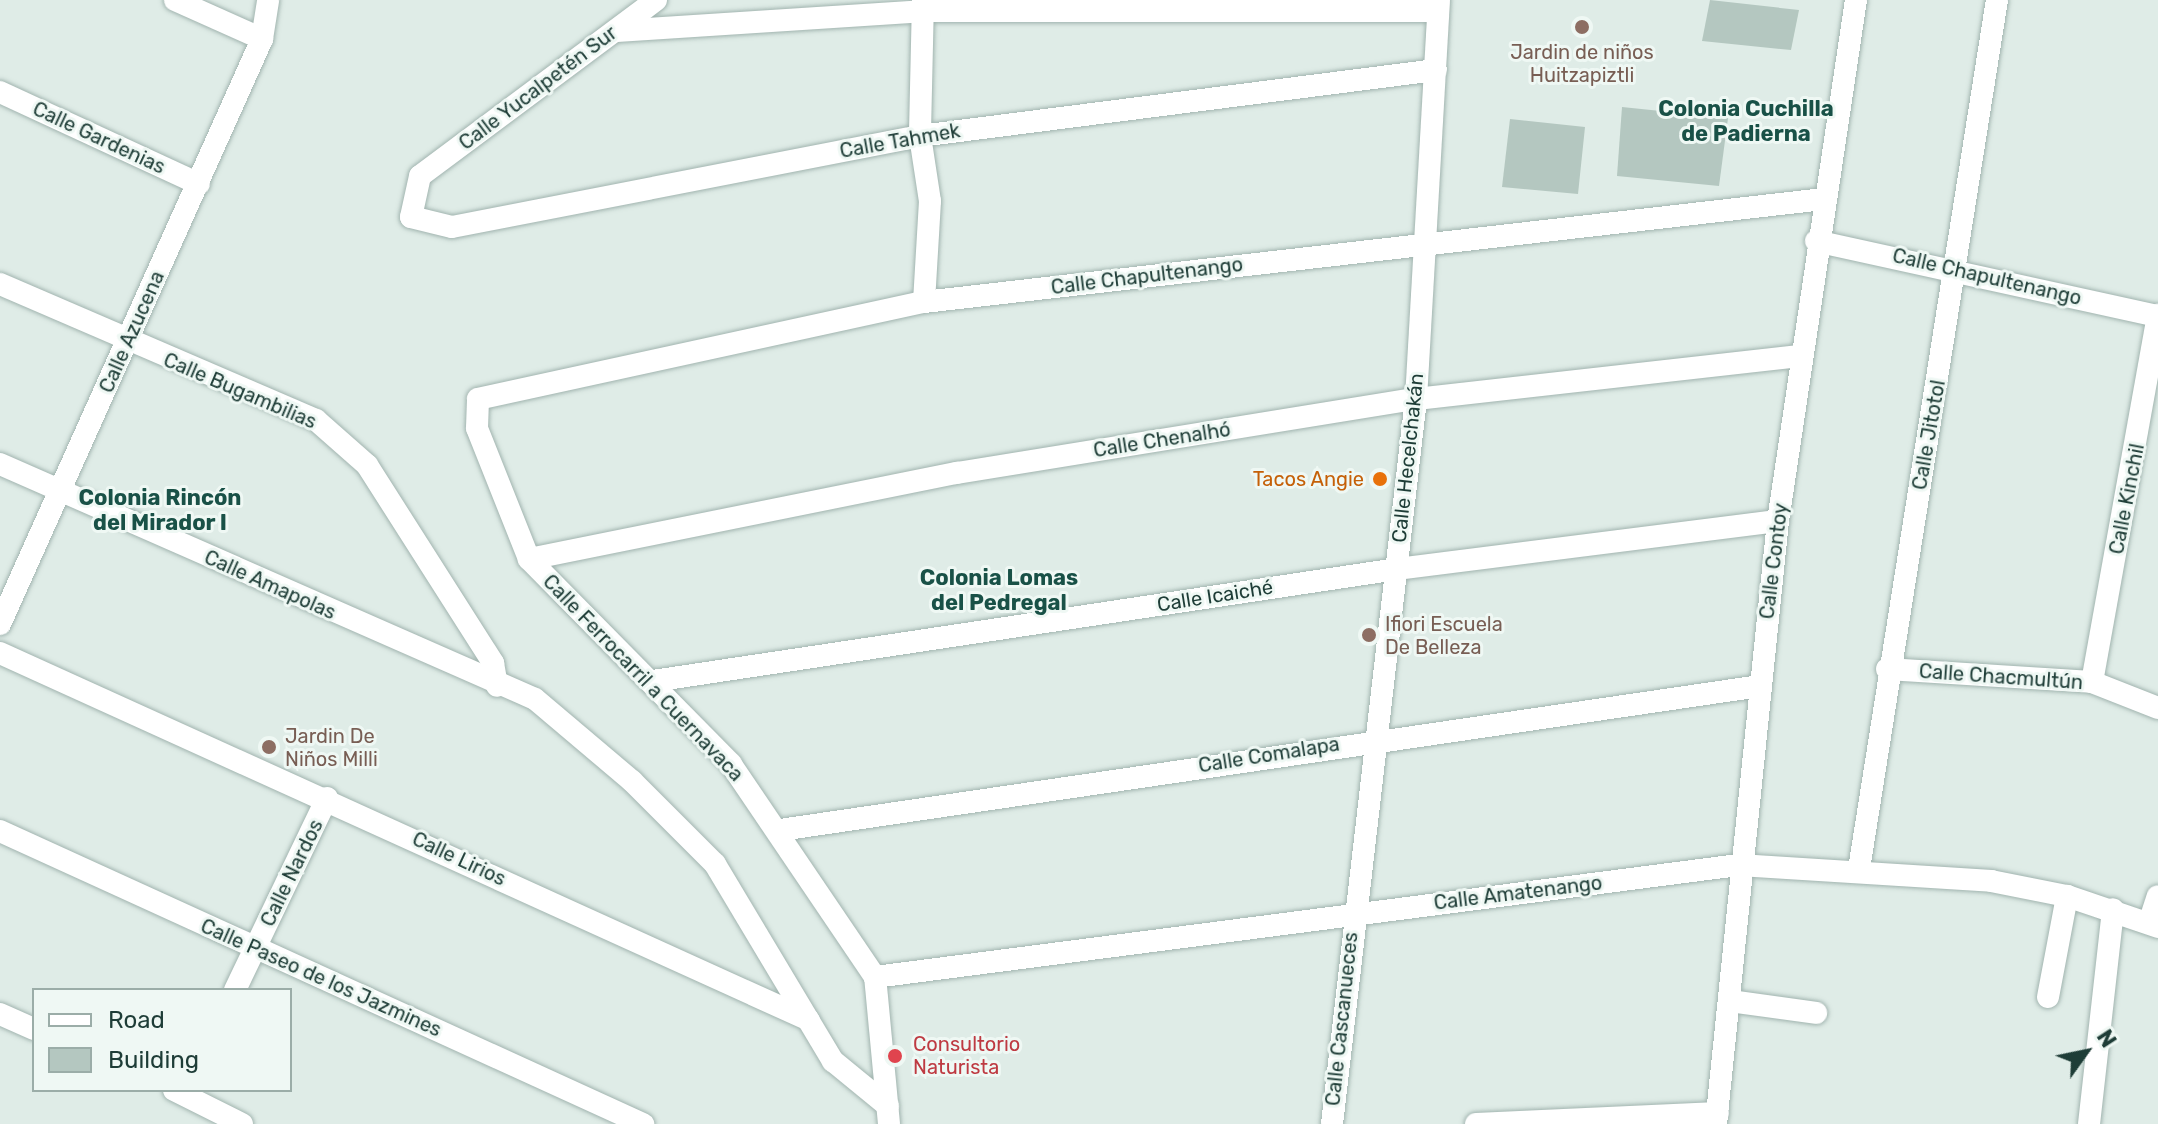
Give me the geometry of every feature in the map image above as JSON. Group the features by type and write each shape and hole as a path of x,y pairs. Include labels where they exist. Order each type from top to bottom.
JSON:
{"street":[{"path":"175,0 262,39 268,0"},
{"name":"Calle Yucalpetén Sur","path":"420,176 656,0"},
{"name":"Calle Contoy","path":"1717,1118 1730,1001 1739,865 1778,521 1816,241 1856,0"},
{"name":"Calle Jitotol","path":"1859,869 1887,669 1959,268 1997,0"},
{"path":"922,5 920,136 930,201 924,302"},
{"path":"616,31 922,5 1438,6"},
{"name":"Calle Hecelchakán","path":"1353,914 1416,399 1438,6"},
{"name":"Calle Azucena","path":"0,624 62,493 262,39"},
{"name":"Calle Tahmek","path":"420,176 411,217 452,227 920,136 1436,70"},
{"name":"Calle Gardenias","path":"0,92 199,184"},
{"name":"Calle Chapultenango","path":"478,399 924,302 1426,242 1824,199"},
{"name":"Calle Chapultenango","path":"1816,241 1959,268 2158,316"},
{"name":"Calle Bugambilias","path":"0,284 126,343 316,420 367,465 493,663 497,686"},
{"name":"Calle Kinchil","path":"2092,682 2157,348 2158,316"},
{"name":"Calle Chenalhó","path":"529,559 957,473 1416,399 1800,356"},
{"name":"Calle Ferrocarril a Cuernavaca","path":"478,399 477,428 529,559 653,681 780,830 875,977 888,1115"},
{"name":"Calle Amapolas","path":"0,464 497,686"},
{"name":"Calle Icaiché","path":"653,681 1397,569 1778,521"},
{"name":"Calle Lirios","path":"0,653 327,798 809,1020"},
{"name":"Calle Chacmultún","path":"1887,669 2092,682 2158,708"},
{"path":"497,686 535,699 715,864 833,1061 888,1115"},
{"name":"Calle Comalapa","path":"780,830 1373,739 1760,686"},
{"name":"Calle Nardos","path":"236,988 327,798"},
{"name":"Calle Paseo de los Jazmines","path":"0,831 643,1124"},
{"name":"Calle Amatenango","path":"875,977 1739,865 1859,869 2067,896 2153,925"},
{"path":"2048,997 2067,896"},
{"path":"2153,925 2158,896"},
{"path":"2089,1124 2113,909"},
{"name":"Calle Cascanueces","path":"1332,1124 1353,914"},
{"path":"1730,1001 1816,1013"},
{"path":"0,1014 32,1028"},
{"path":"182,1092 242,1124"},
{"path":"1476,1124 1717,1118"}],"building":[{"path":"1710,0 1799,10 1791,50 1702,41"},
{"path":"1622,107 1728,118 1719,186 1617,176"},
{"path":"1510,119 1585,127 1578,194 1502,187"}],"place":[{"name":"Jardin de niños Huitzapiztli","path":"1582,27"},
{"name":"Tacos Angie","path":"1380,479"},
{"name":"Ifiori Escuela De Belleza","path":"1369,635"},
{"name":"Jardin De Niños Milli","path":"269,747"},
{"name":"Consultorio Naturista","path":"895,1056"}],"district":[{"name":"Colonia Cuchilla de Padierna","path":"1746,120"},
{"name":"Colonia Rincón del Mirador I","path":"160,510"},
{"name":"Colonia Lomas del Pedregal","path":"999,590"}]}
